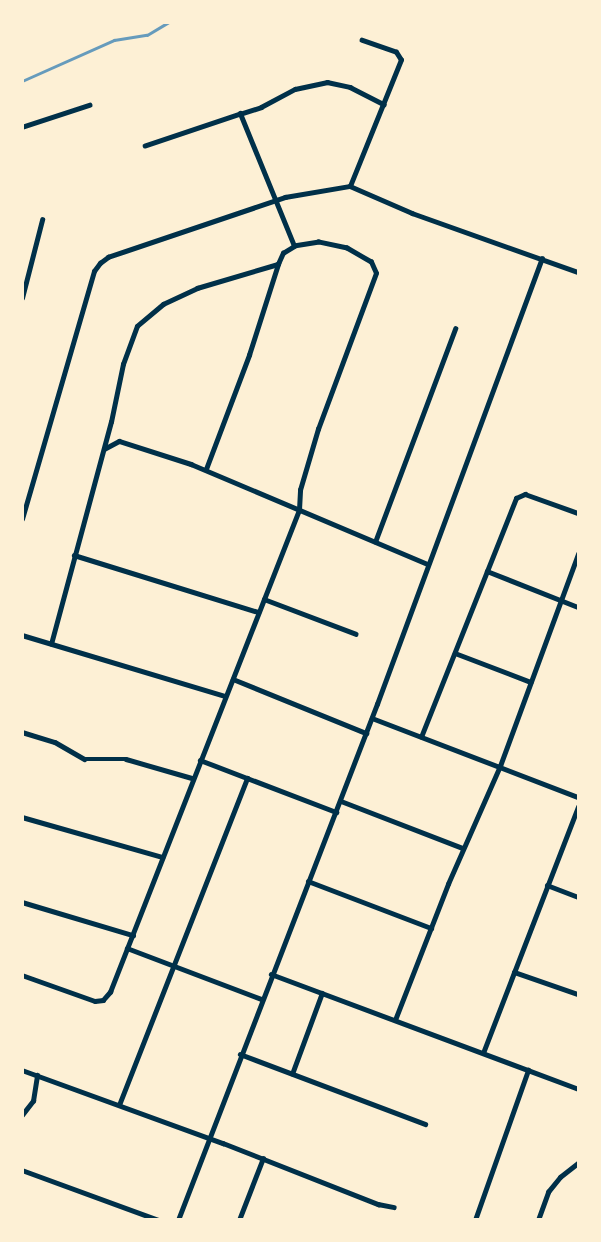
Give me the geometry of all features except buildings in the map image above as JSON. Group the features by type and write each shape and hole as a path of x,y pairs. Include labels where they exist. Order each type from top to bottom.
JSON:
{"street":[{"path":"350,186 402,60 396,52 362,40"},
{"path":"145,146 261,107 295,89 327,82 350,87 384,104"},
{"path":"22,127 88,105"},
{"path":"240,114 273,200 294,246"},
{"path":"22,519 47,426 94,271 100,262 108,257 273,200 326,188 350,186 412,213 578,272"},
{"path":"22,298 42,220"},
{"path":"22,975 95,1001 103,1000 110,992 192,778 299,510 300,490 318,429 376,273 371,262 347,248 319,242 294,246 283,253 249,356 206,469"},
{"path":"178,1220 261,998 372,718 542,259"},
{"path":"51,644 103,450 129,341 141,322 163,304 197,288 278,264"},
{"path":"375,542 455,329"},
{"path":"103,450 118,441 206,469 428,564"},
{"path":"421,737 520,494 578,513"},
{"path":"396,1020 431,928 500,766 578,554"},
{"path":"74,555 258,612"},
{"path":"487,572 578,608"},
{"path":"264,599 356,634"},
{"path":"22,635 225,696"},
{"path":"455,653 532,682"},
{"path":"233,679 366,733"},
{"path":"372,718 578,797"},
{"path":"22,732 55,742 85,759 126,759 192,778"},
{"path":"200,760 336,812"},
{"path":"119,1105 247,778"},
{"path":"340,800 464,848"},
{"path":"483,1053 578,807"},
{"path":"22,817 162,857"},
{"path":"308,881 431,928"},
{"path":"547,885 578,898"},
{"path":"22,902 133,935"},
{"path":"128,948 261,998"},
{"path":"514,972 578,994"},
{"path":"271,974 578,1089"},
{"path":"292,1074 322,993"},
{"path":"240,1054 425,1124"},
{"path":"22,1070 263,1158 378,1204 394,1207"},
{"path":"475,1220 528,1070"},
{"path":"22,1115 33,1101 37,1075"},
{"path":"239,1220 263,1158"},
{"path":"538,1220 548,1192 560,1177 578,1163"},
{"path":"22,1170 159,1220"}],"waterway":[{"path":"22,81 114,40 147,35 169,22"}]}
